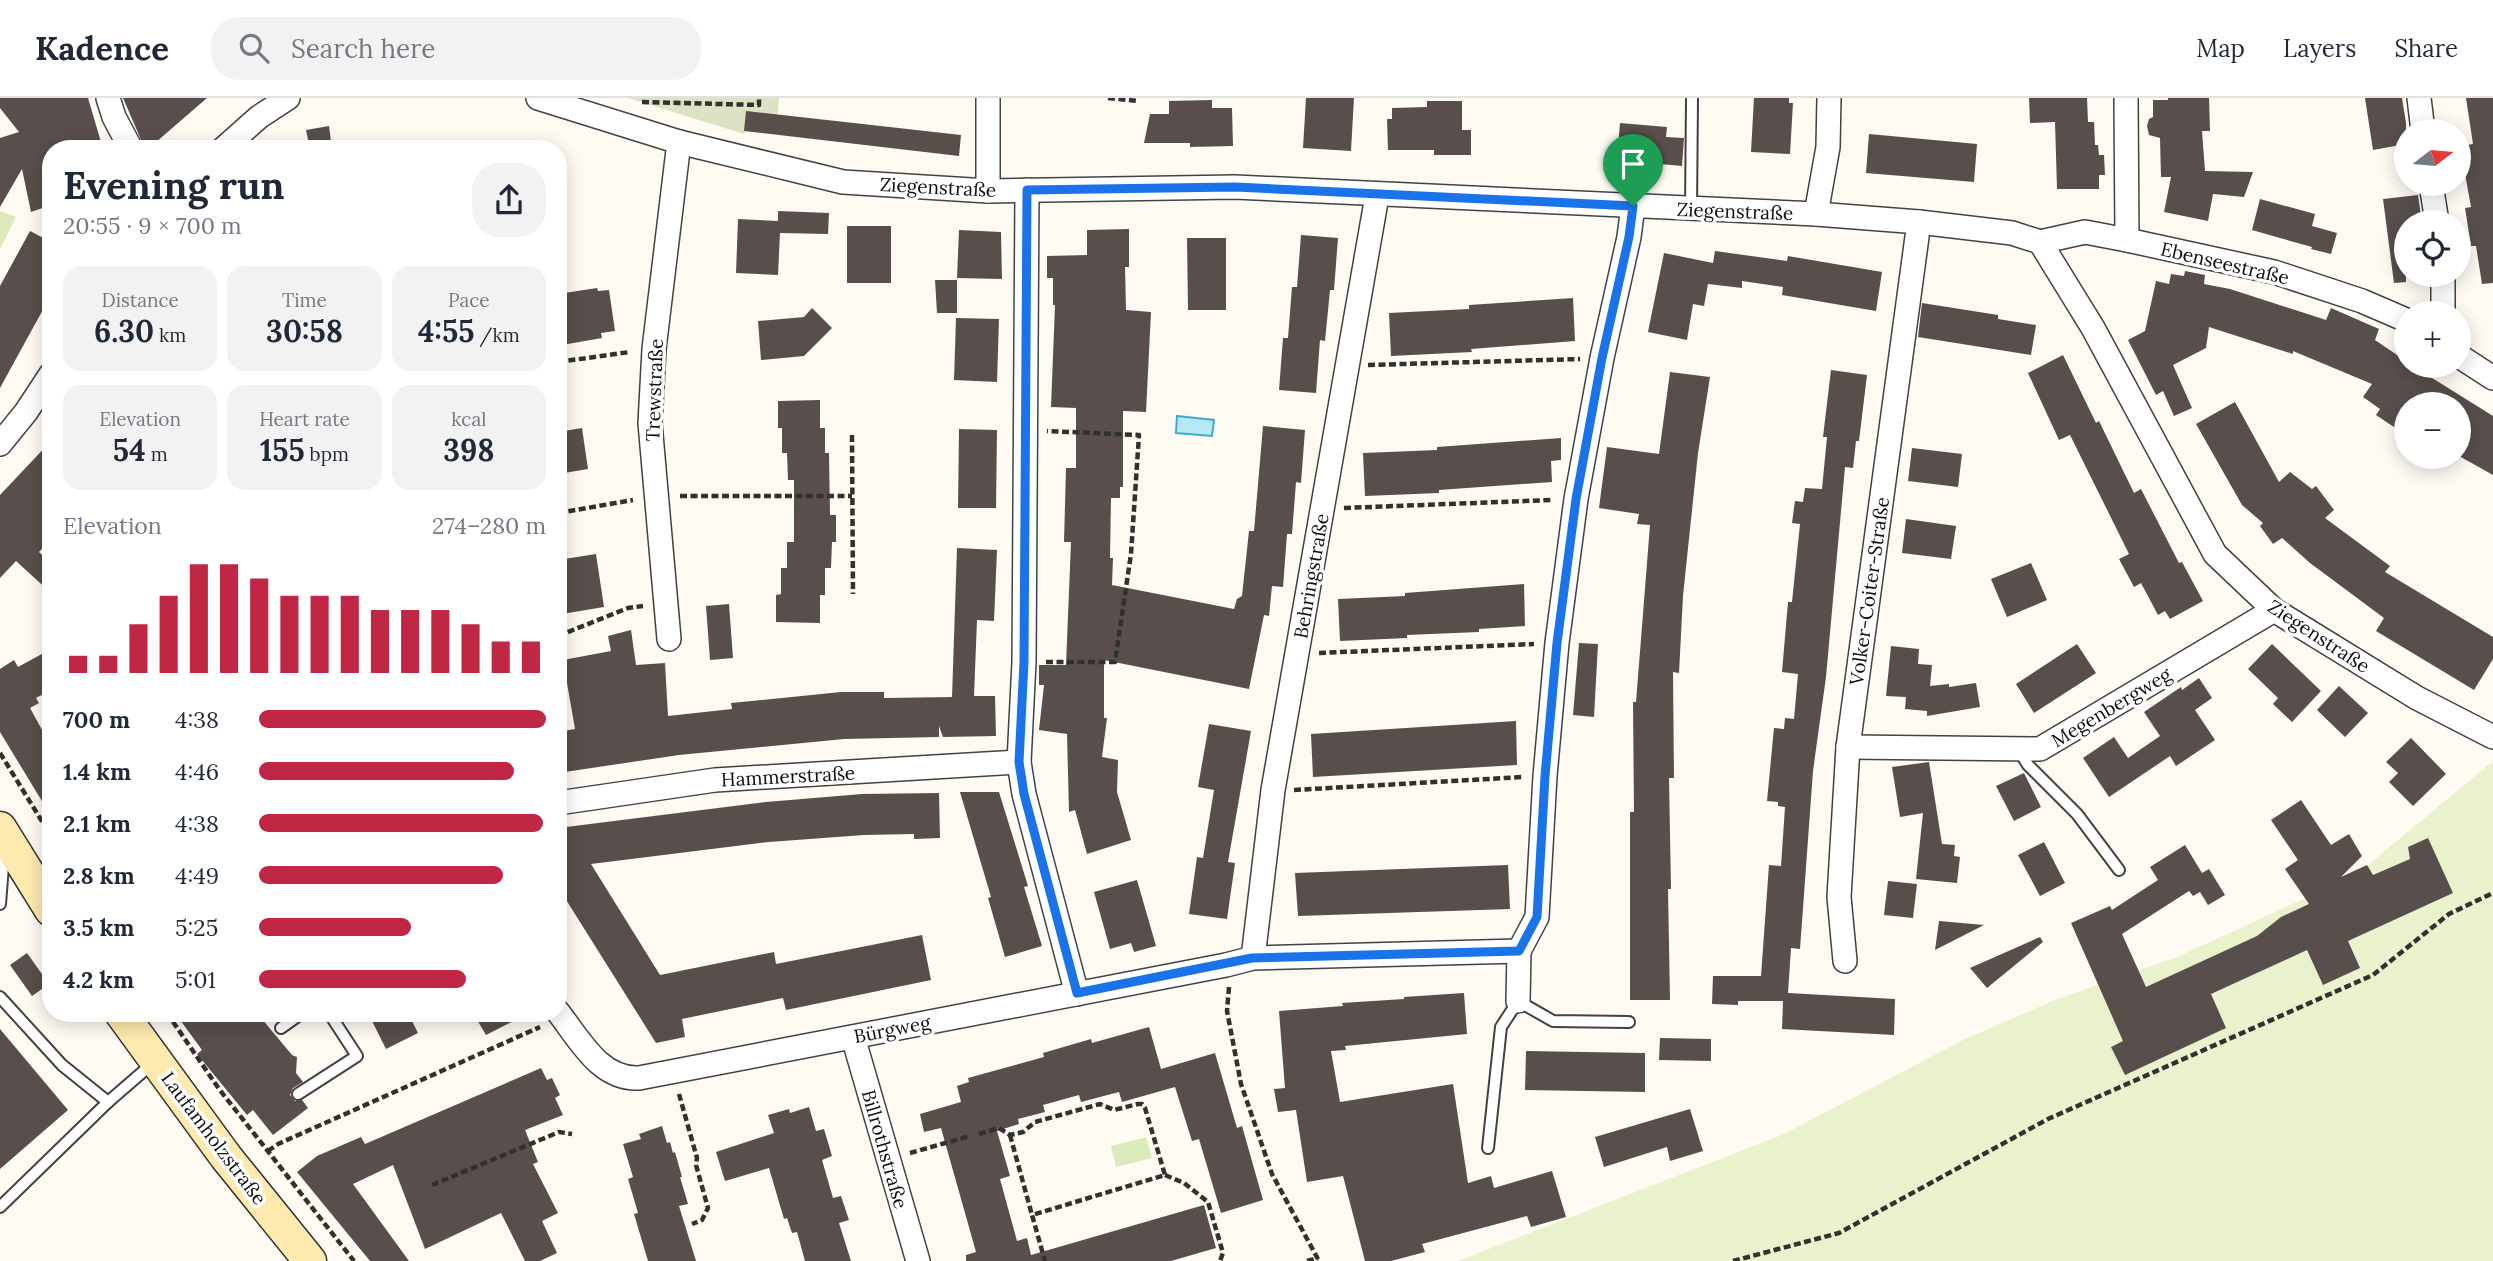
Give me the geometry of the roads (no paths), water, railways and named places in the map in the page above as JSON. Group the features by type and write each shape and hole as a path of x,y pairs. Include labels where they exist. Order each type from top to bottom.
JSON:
{"main road":[{"path":"0,828 42,896"},
{"name":"Laufamholzstraße","path":"128,1022 226,1157 310,1261"}],"street":[{"path":"108,98 126,140"},
{"path":"233,140 259,117 288,98"},
{"name":"Ziegenstraße","path":"538,98 679,142 843,182 988,191 1235,187 1377,196 1816,214 2011,233 2040,242 2093,328 2215,554 2274,610 2417,698 2493,737"},
{"path":"988,98 988,191"},
{"path":"1816,214 1828,147 1829,98"},
{"path":"2126,98 2127,240"},
{"path":"2418,98 2421,119"},
{"name":"Trewstraße","path":"669,639 650,423 654,349 679,142"},
{"path":"1027,190 1024,662 1019,762 1024,794 1077,993"},
{"name":"Behringstraße","path":"1252,958 1273,790 1377,196"},
{"path":"1518,1001 1519,951 1537,917 1545,776 1557,643 1576,499 1633,206"},
{"name":"Volker-Coiter-Straße","path":"1845,961 1839,897 1848,747 1919,222"},
{"name":"Ebenseestraße","path":"2040,242 2085,232 2127,240 2274,272 2362,301 2394,315"},
{"path":"2471,364 2493,378"},
{"path":"0,444 42,388"},
{"name":"Megenbergweg","path":"1848,747 2040,749 2274,610"},
{"name":"Hammerstraße","path":"567,802 715,780 1019,762"},
{"name":"Bürgweg","path":"557,1022 598,1063 625,1079 639,1078 1252,958 1519,951"},
{"name":"Billrothstraße","path":"852,1037 918,1261"}],"lane":[{"path":"1691,209 1692,98"},
{"path":"2018,749 2028,765 2077,814 2119,870"},
{"path":"0,828 3,866 0,904"},
{"path":"0,997 62,1066 108,1102"},
{"path":"1488,1148 1501,1027 1518,1001 1553,1021 1629,1022"},
{"path":"281,1028 289,1022"},
{"path":"298,1094 357,1056 335,1022"},
{"path":"0,1207 108,1102 156,1060"}],"water":[{"path":"1177,416 1214,420 1212,436 1176,433"}]}
